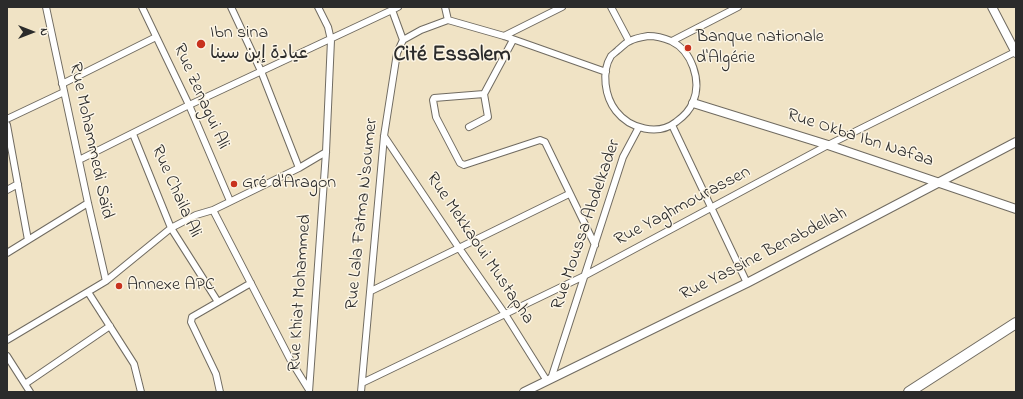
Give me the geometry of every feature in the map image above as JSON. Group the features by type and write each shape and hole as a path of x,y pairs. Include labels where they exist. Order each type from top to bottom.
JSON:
{"main road":[{"path":"909,392 1016,323"}],"street":[{"name":"Rue Mohammedi Saïd","path":"46,7 106,281"},
{"name":"Rue Zenagui Ali","path":"142,7 189,106 230,201"},
{"path":"231,7 261,71 298,168"},
{"name":"Rue Khiat Mohammed","path":"309,391 326,152 331,40 328,26 318,7"},
{"path":"445,7 448,20"},
{"path":"504,36 562,7"},
{"path":"611,7 629,41"},
{"path":"672,41 738,7"},
{"path":"992,7 1016,53"},
{"path":"79,160 261,71 331,40 395,8 402,40 448,20 504,36 606,72"},
{"path":"648,36 656,36 672,41 684,50 696,72 696,94 693,103 685,115 672,125 654,130 639,127 627,121 616,111 608,94 605,82 606,72 611,56 629,41 648,36"},
{"path":"62,84 156,37"},
{"name":"Rue Lala Fatma N'soumer","path":"361,392 384,136 397,53 402,40"},
{"path":"469,127 488,117 484,94 513,40"},
{"name":"Rue Yaghmourassen","path":"362,383 584,276 828,145 1016,53"},
{"path":"7,119 64,92"},
{"path":"484,94 436,96 433,100 436,117 460,163 464,165 542,140 545,142 595,245"},
{"name":"Rue Okba Ibn Nafaa","path":"693,103 828,145 1016,209"},
{"path":"7,125 28,240"},
{"path":"672,125 747,284"},
{"name":"Rue Moussa Abdelkader","path":"549,380 623,157 639,127"},
{"name":"Rue Chaila Ali","path":"133,134 171,228 218,302"},
{"name":"Rue Mekkaoui Mustapha","path":"384,136 549,380"},
{"name":"Rue Yassine Benabdellah","path":"524,392 747,284 1016,142"},
{"path":"7,340 106,281 171,228 196,215 213,210 298,168 326,152"},
{"path":"7,190 18,184"},
{"path":"371,291 569,194"},
{"path":"7,253 88,203"},
{"path":"213,210 291,361 309,391"},
{"path":"220,392 216,374 191,322 192,317 251,283"},
{"path":"88,292 134,364 140,392"},
{"path":"25,384 110,326"},
{"path":"7,356 30,392"}],"place":[{"name":"Ibn sina عيادة إبن سينا","path":"201,44"},
{"name":"Banque nationale d'Algérie","path":"688,48"},
{"name":"Gré d'Aragon","path":"234,184"},
{"name":"Annexe APC","path":"119,286"}],"district":[{"name":"Cité Essalem","path":"452,56"}]}
